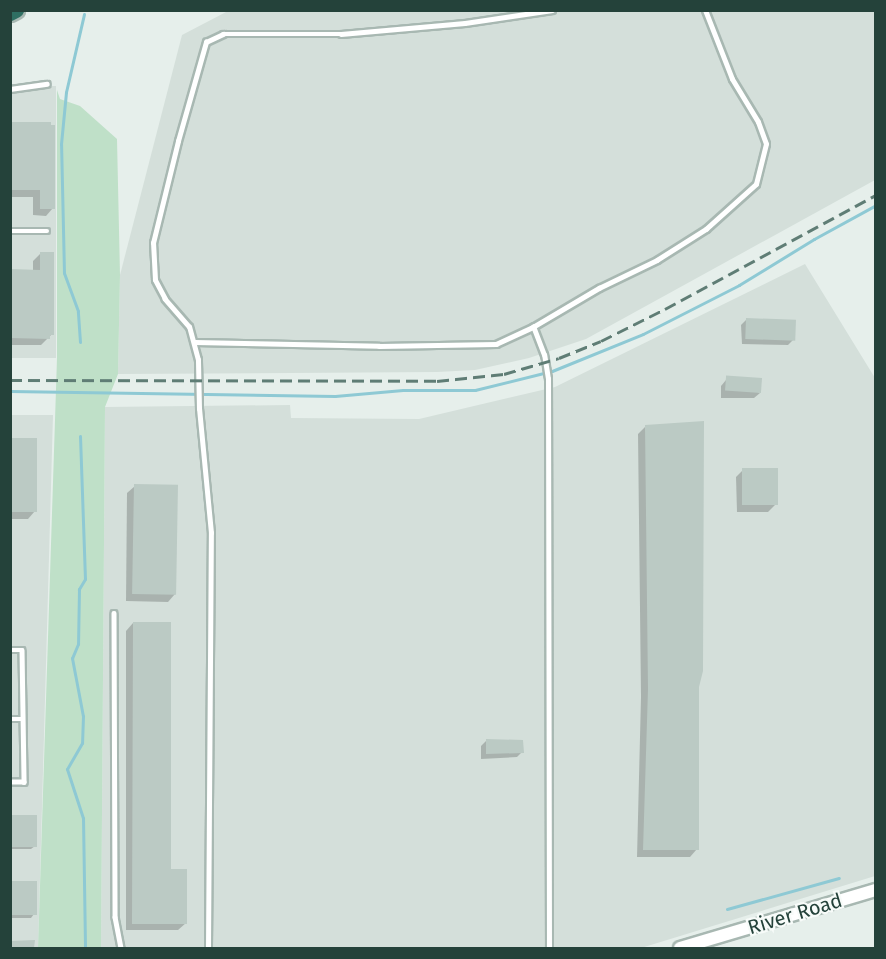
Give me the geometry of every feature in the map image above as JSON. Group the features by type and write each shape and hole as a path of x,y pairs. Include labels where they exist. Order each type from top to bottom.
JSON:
{"highway":[{"path":"10,13 16,10"}],"main road":[{"name":"River Road","path":"680,948 876,890"}],"lane":[{"path":"208,948 211,533 195,342 189,327 165,299 154,280 153,243 178,141 206,42 223,34 341,34 465,23 552,10"},
{"path":"195,342 379,346 496,344 533,327 687,242 726,214 756,184 766,144 758,122 732,79 705,10"},
{"path":"10,89 47,84"},
{"path":"10,231 47,231"},
{"path":"533,327 548,379 549,948"},
{"path":"114,612 115,917 121,948"},
{"path":"10,650 22,650 24,782 10,782"},
{"path":"10,719 23,719"}],"shaded area":[{"path":"228,11 875,11 875,180 586,339 529,358 475,370 437,372 118,374 120,275 182,35"},
{"path":"10,86 56,86 56,358 10,358"},
{"path":"805,264 875,378 875,876 641,948 101,948 105,407 290,405 291,418 419,419 555,387"},
{"path":"11,415 53,415 38,948 11,948"}],"green space":[{"path":"57,90 60,99 80,106 117,139 120,275 118,374 105,407 101,948 38,948 57,358"}],"building":[{"path":"10,122 51,122 51,125 55,125 55,209 40,209 40,190 10,190"},
{"path":"40,252 54,252 54,335 50,335 50,339 10,338 10,269 40,270"},
{"path":"746,318 796,320 795,341 745,339"},
{"path":"726,375 762,378 761,393 725,390"},
{"path":"704,421 703,671 699,687 699,850 643,850 648,689 645,425"},
{"path":"10,438 37,438 37,512 10,512"},
{"path":"742,468 778,468 778,505 742,505"},
{"path":"134,484 178,485 176,595 132,594"},
{"path":"133,622 171,622 171,869 187,869 187,924 132,924"},
{"path":"486,739 523,740 524,753 486,754"},
{"path":"10,815 37,815 37,847 10,847"},
{"path":"10,881 37,881 37,915 10,915"},
{"path":"35,940 34,948 10,948 10,941"}],"waterway":[{"path":"80,342 78,311 64,273 61,144 66,92 84,14"},
{"path":"10,391 335,396 403,390 475,390 552,371 643,334 739,285 814,239 876,205"},
{"path":"80,436 85,579 79,589 78,644 72,658 83,716 82,743 67,769 83,818 85,948"},
{"path":"727,909 839,878"}],"railway":[{"path":"10,380 437,381 504,374 559,358 601,341 876,195"}]}
